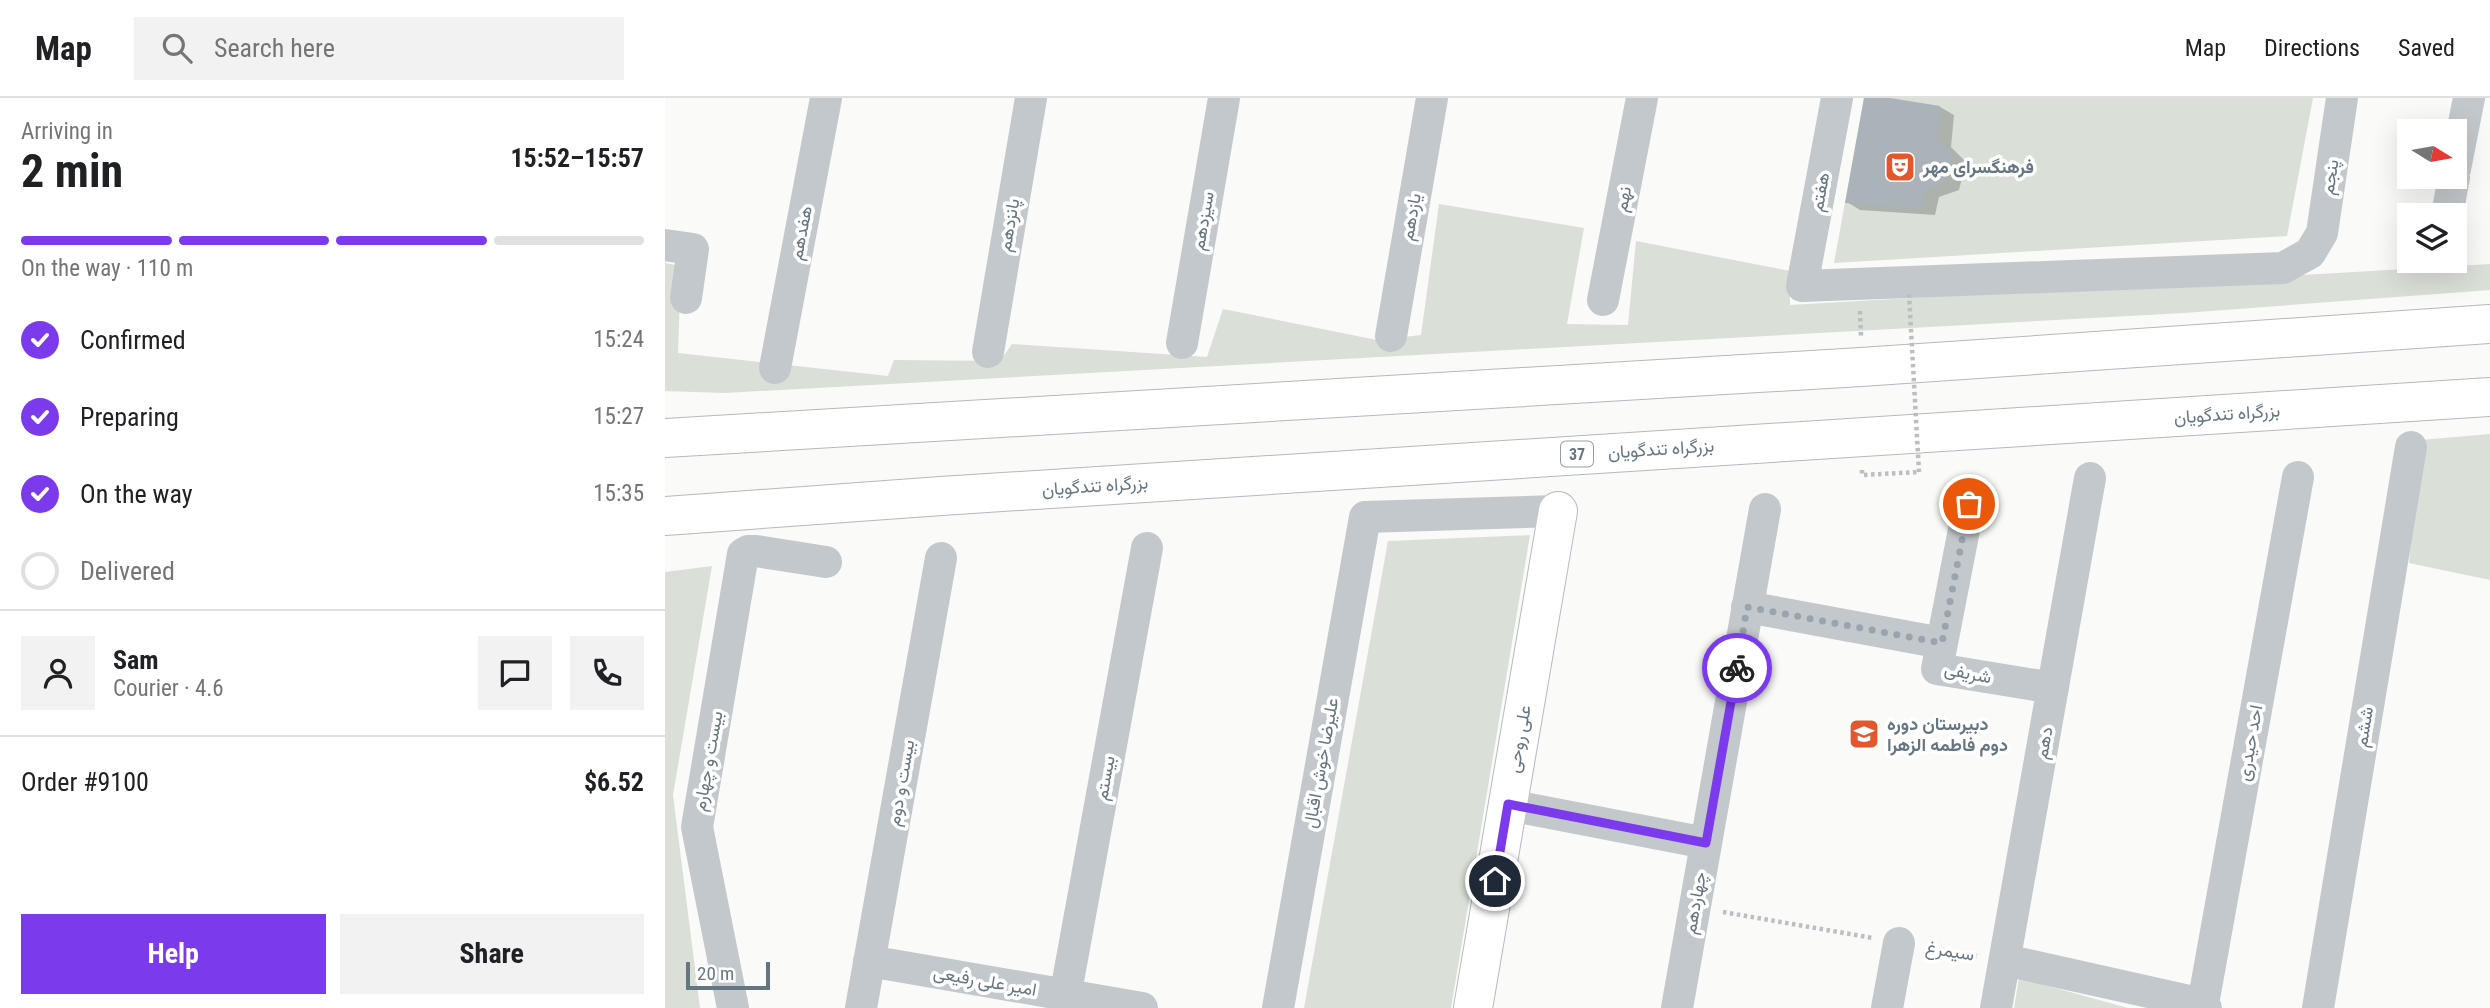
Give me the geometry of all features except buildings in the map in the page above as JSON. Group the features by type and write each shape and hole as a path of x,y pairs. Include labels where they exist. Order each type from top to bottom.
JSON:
{"main road":[{"path":"665,438 1861,367 2490,324"},
{"name":"بزرگراه تندگویان","path":"665,516 1010,491 2490,397"},
{"name":"علی روحی","path":"1473,1008 1558,510"}],"street":[{"name":"هفدهم","path":"775,368 826,98"},
{"name":"پانزدهم","path":"988,352 1031,98"},
{"name":"سیزدهم","path":"1182,343 1224,98"},
{"name":"یازدهم","path":"1391,335 1432,98"},
{"name":"نهم","path":"1603,300 1642,98"},
{"name":"هفتم","path":"1837,98 1802,286 2283,268 2310,253"},
{"name":"پنجم","path":"2310,253 2322,233 2342,98"},
{"path":"2465,119 2469,98"},
{"path":"665,245 693,249 686,298"},
{"name":"ششم","path":"2318,1008 2411,447"},
{"name":"احد حیدری","path":"2205,1006 2298,477"},
{"name":"دهم","path":"1996,1008 2090,478"},
{"path":"1942,643 1969,504"},
{"name":"چهاردهم","path":"1677,1008 1765,509"},
{"name":"علیرضا خوش اقبال","path":"1278,1008 1364,517 1558,510"},
{"name":"بیستم","path":"1064,1001 1147,548"},
{"name":"بیست و چهارم","path":"733,1008 697,827 743,554 756,551 826,562"},
{"name":"بیست و دوم","path":"861,1008 941,558"},
{"name":"شریفی","path":"1747,607 1942,643 1937,669 2053,688"},
{"path":"1508,804 1706,843"},
{"path":"1887,1008 1899,943"},
{"path":"2005,960 2205,1006"},
{"name":"امیر علی رفیعی","path":"869,961 1064,1001 1142,1008"}],"path":[{"path":"1862,475 1919,472 1909,294"},
{"name":"سیمرغ","path":"1694,907 2005,960"}],"shaded area":[{"path":"1864,98 2313,98 2287,236 1834,263"},
{"path":"1439,204 1584,228 1567,324 1628,325 1636,241 1790,271 1790,305 2397,269 2397,273 2467,273 2467,265 2490,264 2490,290 2184,313 725,393 665,391 665,263 681,266 678,353 888,376 894,360 1000,361 1012,344 1207,357 1223,309 1377,340 1421,335"},
{"path":"2490,434 2490,580 2409,563 2420,440"},
{"path":"1530,535 1451,1008 1304,1008 1388,541"},
{"path":"712,566 673,795 700,1008 665,1008 665,572"},
{"path":"2019,978 2128,1008 2014,1008"}],"way so far":[{"path":"1737,668 1747,607 1942,643 1969,504"}],"place":[{"name":"فرهنگسرای مهر","path":"1900,167"},
{"name":"دبیرستان دوره دوم فاطمه الزهرا","path":"1864,734"}],"route":[{"path":"1495,881 1508,804 1706,843 1737,668"}]}
